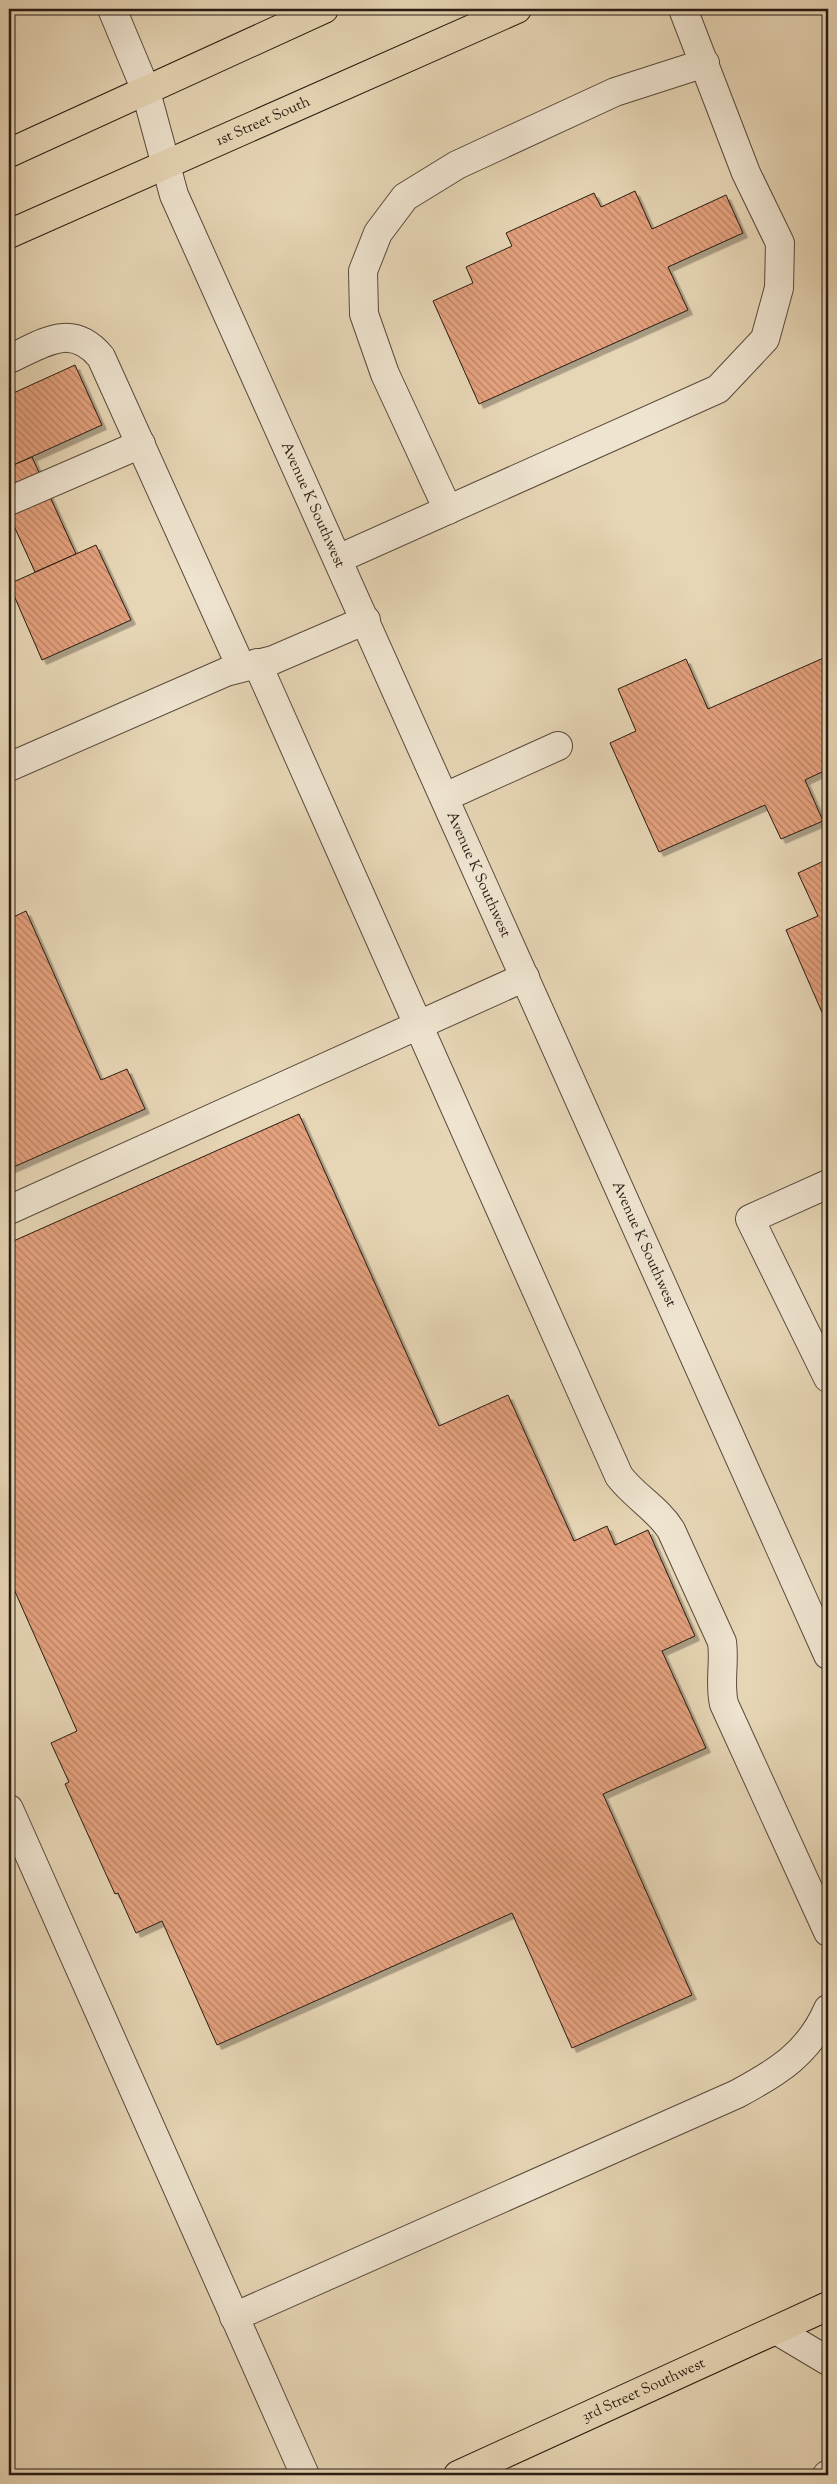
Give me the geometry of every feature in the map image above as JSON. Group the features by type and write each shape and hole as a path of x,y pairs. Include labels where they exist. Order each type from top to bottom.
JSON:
{"main road":[{"path":"9,153 146,88 324,9"},
{"name":"1st Street South","path":"9,234 517,9"},
{"name":"3rd Street Southwest","path":"458,2475 828,2306"}],"street":[{"name":"Avenue K Southwest","path":"112,9 146,88 174,195 525,977 820,1613 828,1655"},
{"path":"338,559 718,389 765,339 779,288 780,243 746,173 684,9"},
{"path":"448,510 385,374 364,314 363,271 378,233 405,197 457,165 616,92 704,64"},
{"path":"9,359 50,340 65,336 80,338 92,346 100,357 249,665 418,1025 619,1476 630,1490 662,1516 672,1530 722,1642 724,1656 721,1690 724,1704 828,1932"},
{"path":"9,501 141,444"},
{"path":"9,767 249,665 273,660 366,620"},
{"path":"445,797 558,746"},
{"path":"9,1210 525,977"},
{"path":"828,1184 750,1219 828,1378"},
{"path":"9,1810 305,2475"},
{"path":"234,2316 737,2094 769,2076 798,2054 819,2030 828,2010"},
{"path":"776,2330 828,2361"}],"building":[{"path":"635,191 652,229 726,195 743,233 668,267 688,310 479,404 433,301 473,283 466,267 512,246 506,233 594,193 601,207"},
{"path":"75,365 102,425 9,467 9,395"},
{"path":"32,457 76,554 35,572 9,515 9,467"},
{"path":"96,545 131,620 42,660 9,584"},
{"path":"828,656 828,769 805,780 823,821 781,839 765,805 659,852 610,743 636,731 618,689 686,659 708,709"},
{"path":"828,859 828,1026 786,930 818,916 798,873"},
{"path":"26,911 101,1080 127,1069 145,1109 9,1169 9,919"},
{"path":"299,1114 439,1426 508,1395 574,1541 607,1526 615,1545 648,1530 695,1636 662,1651 706,1748 603,1794 692,1995 572,2048 512,1913 217,2045 162,1921 136,1933 118,1893 115,1894 65,1784 69,1782 51,1743 77,1731 9,1578 9,1243"}]}
